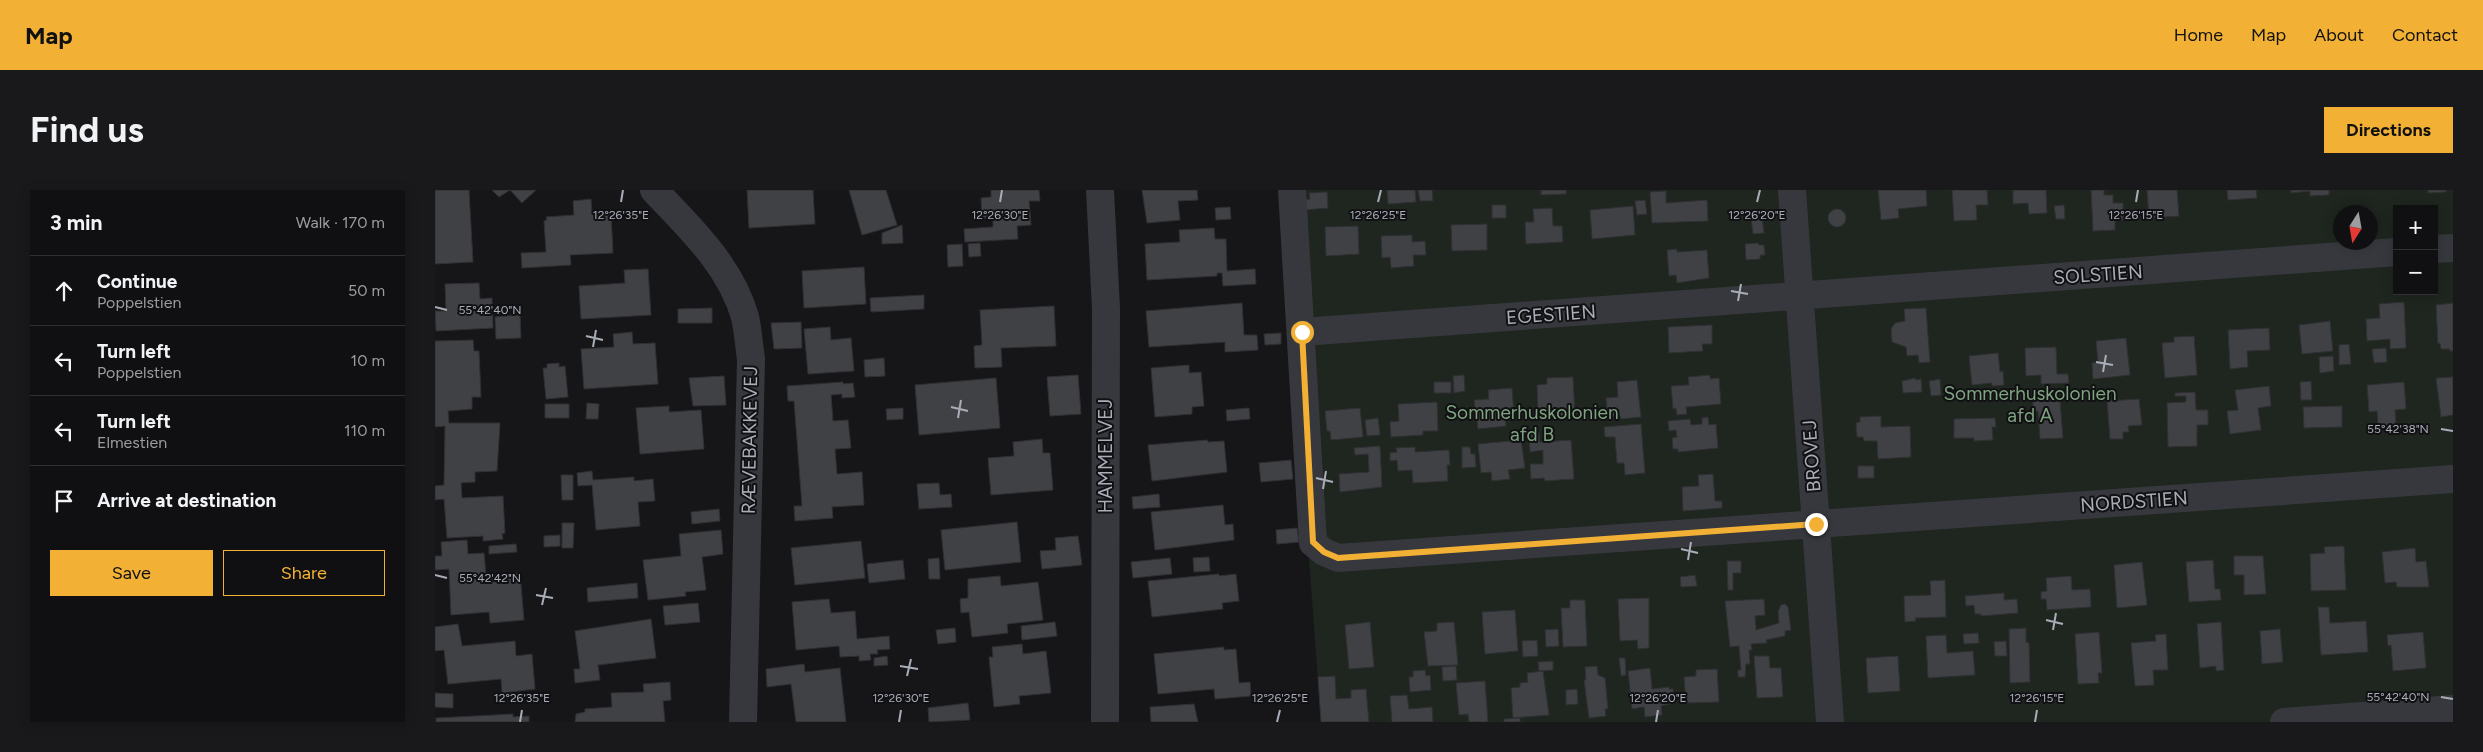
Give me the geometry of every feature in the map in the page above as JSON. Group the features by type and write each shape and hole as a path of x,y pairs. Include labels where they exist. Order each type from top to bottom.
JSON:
{"street":[{"name":"RÆVEBAKKEVEJ","path":"654,190 712,252 733,286 745,318 751,359 743,722"},
{"name":"HAMMELVEJ","path":"1099,190 1105,309 1105,722"},
{"path":"1292,190 1302,332"},
{"name":"BROVEJ","path":"1792,190 1830,722"},
{"path":"2438,250 2453,248"},
{"name":"SOLSTIEN","path":"1799,296 2393,252"},
{"name":"EGESTIEN","path":"1302,332 1799,296"},
{"name":"NORDSTIEN","path":"1302,332 1313,542 1324,552 1338,558 2453,479"},
{"path":"2284,722 2453,709"}],"green space":[{"path":"1282,190 2453,190 2453,722 1321,722"}],"building":[{"path":"435,190 469,190 473,262 435,264"},
{"path":"492,190 510,190 499,197"},
{"path":"510,190 536,190 522,203"},
{"path":"747,190 813,190 815,224 749,228"},
{"path":"849,190 886,190 897,225 862,235"},
{"path":"991,190 1039,190 1040,201 1029,201 1031,225 1017,226 1018,239 965,242 964,229 993,227 993,217 982,218 981,198 991,197"},
{"path":"1142,190 1197,190 1198,200 1178,201 1180,220 1147,223"},
{"path":"1387,190 1415,190 1416,202 1388,204"},
{"path":"1418,190 1432,190 1433,201 1420,201"},
{"path":"1541,190 1566,190 1566,194 1541,195"},
{"path":"1878,190 1926,190 1927,206 1898,209 1899,218 1881,220"},
{"path":"1952,190 1987,190 1988,205 1976,205 1977,220 1954,221"},
{"path":"2013,190 2046,190 2047,213 2029,214 2028,203 2013,204"},
{"path":"2091,190 2104,190 2104,195 2113,195 2113,203 2123,203 2123,220 2115,220 2115,230 2093,231"},
{"path":"2147,190 2177,190 2179,216 2149,218"},
{"path":"2227,190 2256,190 2257,198 2228,200"},
{"path":"2291,190 2329,190 2329,195 2310,196 2310,191 2291,193"},
{"path":"2428,190 2446,190 2446,192 2428,193"},
{"path":"1666,191 1666,203 1707,200 1708,221 1652,223 1650,192"},
{"path":"1327,192 1328,208 1304,210 1303,200 1310,199 1309,193"},
{"path":"591,199 592,214 611,213 613,253 570,255 571,265 522,268 521,253 546,252 544,221 547,220 546,217 574,215 573,201"},
{"path":"1645,200 1647,214 1637,215 1635,201"},
{"path":"1492,205 1506,205 1506,218 1492,218"},
{"path":"2064,205 2065,219 2056,219 2054,206"},
{"path":"1633,206 1635,235 1592,239 1590,210"},
{"path":"1230,207 1231,219 1216,220 1215,208"},
{"path":"1552,208 1553,226 1562,226 1563,242 1526,244 1525,222 1534,222 1533,209"},
{"path":"1837,209 1843,212 1846,218 1843,224 1837,227 1831,224 1828,218 1831,212"},
{"path":"1762,217 1764,233 1753,234 1751,218"},
{"path":"1487,224 1487,250 1452,251 1451,225"},
{"path":"902,225 903,243 882,244 882,233"},
{"path":"1358,226 1359,254 1326,256 1325,227"},
{"path":"1214,228 1215,239 1226,239 1227,271 1255,269 1256,284 1223,286 1222,273 1217,273 1217,276 1147,280 1145,244 1180,242 1179,230"},
{"path":"1412,235 1412,242 1425,241 1426,255 1413,255 1414,266 1391,268 1390,257 1382,258 1381,236"},
{"path":"980,243 981,256 969,257 968,244"},
{"path":"1758,243 1759,245 1764,245 1765,255 1760,255 1760,259 1746,260 1745,244"},
{"path":"962,244 963,266 948,267 947,245"},
{"path":"1677,249 1677,252 1707,250 1709,278 1677,283 1676,275 1669,276 1667,250"},
{"path":"864,267 866,304 804,308 802,271"},
{"path":"648,269 651,315 581,319 579,286 625,283 624,270"},
{"path":"479,283 480,299 492,298 493,328 436,331 435,311 446,311 445,284"},
{"path":"924,295 924,309 871,312 870,298"},
{"path":"2404,302 2406,348 2390,349 2390,339 2367,341 2366,319 2380,318 2379,304"},
{"path":"1242,303 1244,335 1257,335 1258,350 1225,352 1225,342 1149,347 1146,311"},
{"path":"2453,303 2453,351 2450,351 2450,349 2441,349 2440,343 2438,344 2436,305"},
{"path":"1054,306 1056,346 1001,348 1002,367 975,368 974,346 982,345 980,310"},
{"path":"712,308 712,323 678,323 678,309"},
{"path":"1926,308 1930,362 1919,363 1918,355 1907,356 1906,347 1892,342 1891,329 1895,323 1905,321 1904,309"},
{"path":"520,315 521,338 496,339 495,317"},
{"path":"2330,321 2333,351 2302,354 2299,325"},
{"path":"801,322 802,348 774,349 771,323"},
{"path":"1712,325 1712,344 1702,344 1703,351 1669,353 1668,327"},
{"path":"830,327 831,340 851,338 854,371 808,374 804,329"},
{"path":"2269,328 2270,350 2247,351 2248,367 2230,369 2228,330"},
{"path":"632,332 633,344 655,343 658,384 584,389 581,349 614,347 613,334"},
{"path":"1281,333 1281,344 1265,345 1264,334"},
{"path":"2194,336 2197,375 2165,378 2162,343 2174,342 2174,337"},
{"path":"2126,338 2130,375 2093,379 2092,363 2098,362 2096,341"},
{"path":"473,340 474,351 479,351 481,397 472,397 472,409 448,411 449,423 500,423 497,471 475,472 475,482 461,483 462,498 503,496 505,533 502,534 503,539 483,541 483,536 447,538 444,499 435,500 435,486 444,485 445,426 435,427 435,341"},
{"path":"2349,344 2351,364 2339,365 2339,345"},
{"path":"2056,347 2057,374 2068,374 2069,383 2041,384 2041,375 2026,376 2025,348"},
{"path":"2386,348 2387,362 2374,363 2372,349"},
{"path":"1998,353 2000,372 2003,371 2004,385 1992,386 1992,383 1972,385 1969,356"},
{"path":"2333,356 2334,371 2320,373 2319,357"},
{"path":"884,358 885,376 865,377 864,360"},
{"path":"559,363 559,367 565,366 568,397 546,399 543,368 547,368 547,364"},
{"path":"1189,365 1189,373 1201,372 1204,406 1192,407 1192,414 1155,417 1151,368"},
{"path":"1078,375 1081,414 1050,416 1047,377"},
{"path":"1464,375 1465,391 1454,393 1453,376"},
{"path":"1710,375 1710,379 1719,378 1721,404 1686,407 1687,414 1677,415 1676,408 1673,409 1671,386 1689,385 1688,377"},
{"path":"724,376 726,405 693,406 689,378"},
{"path":"1573,377 1575,418 1538,417 1537,385 1547,384 1547,378"},
{"path":"2453,377 2453,415 2441,417 2436,378"},
{"path":"996,378 1000,428 919,435 915,385"},
{"path":"1915,378 1916,380 1921,379 1922,392 1903,393 1902,381"},
{"path":"1940,379 1941,395 1931,396 1929,381"},
{"path":"1637,380 1641,417 1621,419 1620,416 1608,417 1606,398 1618,397 1617,382"},
{"path":"2311,381 2312,400 2301,400 2300,382"},
{"path":"843,382 843,384 853,383 855,397 842,398 842,394 831,395 833,421 848,420 851,448 835,449 837,474 862,472 864,505 832,507 833,518 795,521 794,506 802,506 794,401 788,401 787,386"},
{"path":"1434,382 1451,382 1451,393 1434,393"},
{"path":"2404,382 2406,409 2395,410 2396,425 2378,426 2377,411 2369,412 2367,385"},
{"path":"2269,386 2271,406 2258,408 2261,430 2230,434 2227,411 2238,410 2235,390"},
{"path":"1512,388 1514,415 1505,416 1506,426 1478,429 1474,400 1489,399 1488,390"},
{"path":"2195,392 2196,410 2208,410 2208,425 2197,425 2197,446 2168,447 2167,403 2186,402 2186,396 2175,396 2175,393"},
{"path":"2033,397 2039,397 2040,402 2060,401 2063,438 2040,439 2038,411 2033,412"},
{"path":"2139,399 2142,425 2128,426 2129,432 2123,432 2123,439 2110,439 2107,401"},
{"path":"1437,402 1438,431 1423,431 1423,435 1391,437 1390,422 1399,421 1398,404"},
{"path":"587,403 599,404 598,419 586,419"},
{"path":"545,404 569,404 569,418 545,418"},
{"path":"669,406 669,412 701,410 704,449 640,454 636,408"},
{"path":"2342,406 2342,427 2304,428 2303,407"},
{"path":"903,408 903,419 887,420 886,409"},
{"path":"1249,408 1250,419 1227,421 1226,410"},
{"path":"1360,408 1363,437 1331,440 1330,431 1327,431 1325,411"},
{"path":"1881,416 1881,427 1910,426 1911,457 1878,459 1877,441 1864,441 1863,437 1857,437 1856,423 1860,422 1860,417"},
{"path":"1708,417 1709,425 1716,424 1718,448 1678,452 1678,449 1673,449 1672,438 1677,437 1676,430 1669,431 1668,421 1690,419 1691,425 1702,424 1702,418"},
{"path":"1378,418 1380,435 1367,436 1365,420"},
{"path":"1995,418 1996,427 1992,427 1993,440 1974,441 1974,438 1954,438 1954,419"},
{"path":"1641,424 1645,473 1625,475 1624,463 1617,463 1615,437 1605,437 1604,427"},
{"path":"1529,433 1539,433 1540,442 1571,440 1574,479 1545,481 1544,478 1531,479 1530,464 1543,464 1543,450 1530,452"},
{"path":"1042,439 1043,453 1050,453 1053,490 991,495 988,458 1014,456 1013,442"},
{"path":"1207,440 1208,442 1224,441 1227,472 1152,481 1148,445"},
{"path":"1521,440 1525,468 1508,470 1510,479 1492,481 1491,472 1481,473 1478,444"},
{"path":"1380,446 1382,487 1340,492 1339,474 1369,472 1368,454 1355,455 1354,448"},
{"path":"1415,447 1415,452 1449,450 1450,465 1447,465 1448,481 1413,483 1412,470 1398,471 1397,460 1390,461 1390,453 1397,452 1396,448"},
{"path":"1462,447 1470,447 1471,454 1475,454 1476,467 1462,468"},
{"path":"1291,460 1293,479 1261,482 1259,463"},
{"path":"1858,466 1874,466 1874,478 1858,478"},
{"path":"592,471 593,480 634,477 634,481 653,479 655,501 638,502 640,526 596,530 592,485 578,486 577,473"},
{"path":"1713,474 1715,501 1722,501 1722,508 1683,511 1682,487 1699,486 1698,475"},
{"path":"561,475 573,475 573,500 562,500"},
{"path":"939,483 940,495 951,494 952,507 919,509 917,484"},
{"path":"1159,494 1160,507 1133,509 1132,497"},
{"path":"1223,505 1225,525 1233,524 1234,540 1155,550 1151,512"},
{"path":"719,509 720,521 692,524 691,512"},
{"path":"1017,522 1021,562 945,570 941,530"},
{"path":"562,523 574,523 573,548 562,548"},
{"path":"1297,528 1299,542 1277,544 1276,530"},
{"path":"721,530 723,554 702,557 706,590 685,592 686,596 648,600 643,560 681,556 679,534"},
{"path":"560,535 560,546 544,547 544,536"},
{"path":"1078,536 1082,565 1042,569 1040,551 1056,550 1055,538"},
{"path":"467,540 468,554 484,553 486,575 520,573 524,620 490,623 489,612 451,615 449,569 435,570 435,556 442,556 441,542"},
{"path":"861,541 865,578 795,585 791,548"},
{"path":"516,544 517,552 489,554 489,546"},
{"path":"2344,546 2346,590 2311,591 2310,554 2325,553 2324,547"},
{"path":"2415,548 2416,562 2426,561 2429,587 2397,587 2396,582 2385,583 2382,552"},
{"path":"2234,556 2263,556 2266,594 2244,595 2244,575 2234,575"},
{"path":"1209,557 1210,571 1194,572 1193,558"},
{"path":"939,558 940,579 929,579 928,559"},
{"path":"1170,558 1172,574 1133,578 1131,562"},
{"path":"903,560 905,579 869,583 867,564"},
{"path":"2213,560 2215,589 2220,589 2221,600 2189,602 2186,562"},
{"path":"1727,561 1741,561 1741,573 1733,573 1733,590 1728,590"},
{"path":"2142,562 2147,605 2117,608 2114,565"},
{"path":"1219,574 1219,576 1236,574 1239,601 1222,603 1223,609 1152,617 1148,581"},
{"path":"1695,575 1697,586 1681,587 1680,577"},
{"path":"1000,576 1001,586 1038,582 1043,620 1007,624 1008,633 972,637 969,612 961,613 960,599 968,598 968,579"},
{"path":"2071,576 2072,590 2090,589 2091,607 2047,610 2046,599 2041,599 2041,592 2047,591 2046,578"},
{"path":"1945,580 1946,617 1915,618 1916,621 1905,622 1904,596 1931,595 1930,581"},
{"path":"637,583 638,598 588,602 587,588"},
{"path":"2004,593 2004,600 2017,599 2018,613 1981,616 1981,614 1975,614 1974,605 1966,606 1965,596"},
{"path":"1649,598 1649,648 1638,649 1637,640 1620,641 1618,599"},
{"path":"829,599 831,613 855,611 857,639 889,636 890,649 877,650 878,654 870,654 871,660 859,661 859,656 840,657 839,646 796,650 792,602"},
{"path":"1764,599 1765,615 1755,616 1756,630 1779,623 1778,611 1781,605 1785,604 1788,607 1791,630 1785,631 1785,636 1766,640 1767,643 1751,644 1752,650 1749,650 1750,664 1746,664 1745,677 1738,677 1738,670 1741,670 1739,646 1730,647 1725,601"},
{"path":"1570,600 1585,600 1587,646 1563,647 1561,608 1570,608"},
{"path":"698,603 700,622 665,625 663,606"},
{"path":"2318,607 2329,607 2330,623 2366,621 2368,652 2321,655"},
{"path":"1515,610 1518,651 1485,654 1482,612"},
{"path":"651,619 656,658 598,665 600,680 575,683 574,669 580,669 575,631"},
{"path":"1055,622 1057,636 1022,640 1021,626"},
{"path":"1370,622 1374,667 1349,669 1345,625"},
{"path":"1454,622 1458,665 1428,666 1424,632 1437,631 1437,623"},
{"path":"2221,622 2224,670 2216,671 2216,666 2200,668 2197,624"},
{"path":"458,624 462,646 515,641 516,656 532,654 535,689 502,693 501,679 448,684 444,650 435,651 435,627"},
{"path":"955,628 956,642 938,644 936,630"},
{"path":"2026,628 2026,642 2029,643 2030,682 2010,683 2009,629"},
{"path":"1558,629 1559,646 1546,647 1545,630"},
{"path":"2280,629 2283,662 2262,664 2260,631"},
{"path":"2099,632 2102,673 2098,673 2099,683 2078,684 2075,634"},
{"path":"2423,632 2426,668 2393,671 2391,645 2388,646 2387,635"},
{"path":"1978,633 1979,643 1964,644 1963,634"},
{"path":"2166,634 2168,670 2153,670 2154,685 2135,686 2131,643 2156,641 2155,635"},
{"path":"1946,635 1947,653 1973,651 1975,675 1928,678 1926,636"},
{"path":"1537,640 1538,656 1523,657 1522,641"},
{"path":"2006,641 2007,656 1995,656 1994,642"},
{"path":"1022,644 1023,654 1046,651 1051,693 1019,696 1020,704 994,707 989,657 993,657 992,647"},
{"path":"1224,647 1224,650 1236,649 1239,683 1250,682 1251,696 1215,699 1214,689 1158,694 1154,654"},
{"path":"887,656 888,665 874,666 874,658"},
{"path":"1754,656 1769,656 1770,668 1781,668 1783,697 1757,698"},
{"path":"1898,656 1900,691 1868,693 1866,658"},
{"path":"1619,658 1625,658 1626,675 1621,676"},
{"path":"1553,661 1553,670 1539,671 1538,662"},
{"path":"804,664 805,672 840,668 846,722 796,722 791,684 767,687 766,669"},
{"path":"1456,666 1457,680 1443,681 1442,667"},
{"path":"1597,666 1598,675 1605,678 1608,709 1605,709 1606,716 1589,718 1584,680 1586,680 1585,667"},
{"path":"1650,668 1652,689 1669,687 1669,689 1673,689 1674,703 1661,706 1662,715 1645,717 1644,707 1632,709 1628,671"},
{"path":"1717,669 1719,702 1686,703 1684,677 1696,676 1696,670"},
{"path":"1425,670 1426,676 1430,675 1431,690 1410,692 1409,677 1413,677 1413,671"},
{"path":"1543,671 1549,715 1513,718 1511,688 1520,687 1520,683 1528,682 1527,673"},
{"path":"1335,676 1336,699 1351,698 1351,690 1366,689 1369,722 1321,722 1318,677"},
{"path":"1485,681 1488,722 1469,722 1468,714 1459,715 1456,683"},
{"path":"670,682 671,700 663,701 665,722 575,722 576,714 585,712 585,709 612,707 611,693 644,692 643,684"},
{"path":"1577,689 1578,704 1566,705 1566,690"},
{"path":"435,693 453,694 453,708 435,707"},
{"path":"1407,695 1409,709 1432,707 1433,722 1392,722 1390,696"},
{"path":"968,703 970,720 929,722 928,708"},
{"path":"1194,704 1198,722 1151,722 1150,707"},
{"path":"513,714 513,717 529,716 529,722 436,722 436,718"},
{"path":"1520,718 1520,722 1504,722 1504,719"}],"route":[{"path":"1302,332 1313,542 1324,552 1338,558 1816,524"}],"park label":[{"name":"Sommerhuskolonien afd A","path":"2030,404"},
{"name":"Sommerhuskolonien afd B","path":"1532,423"}]}
